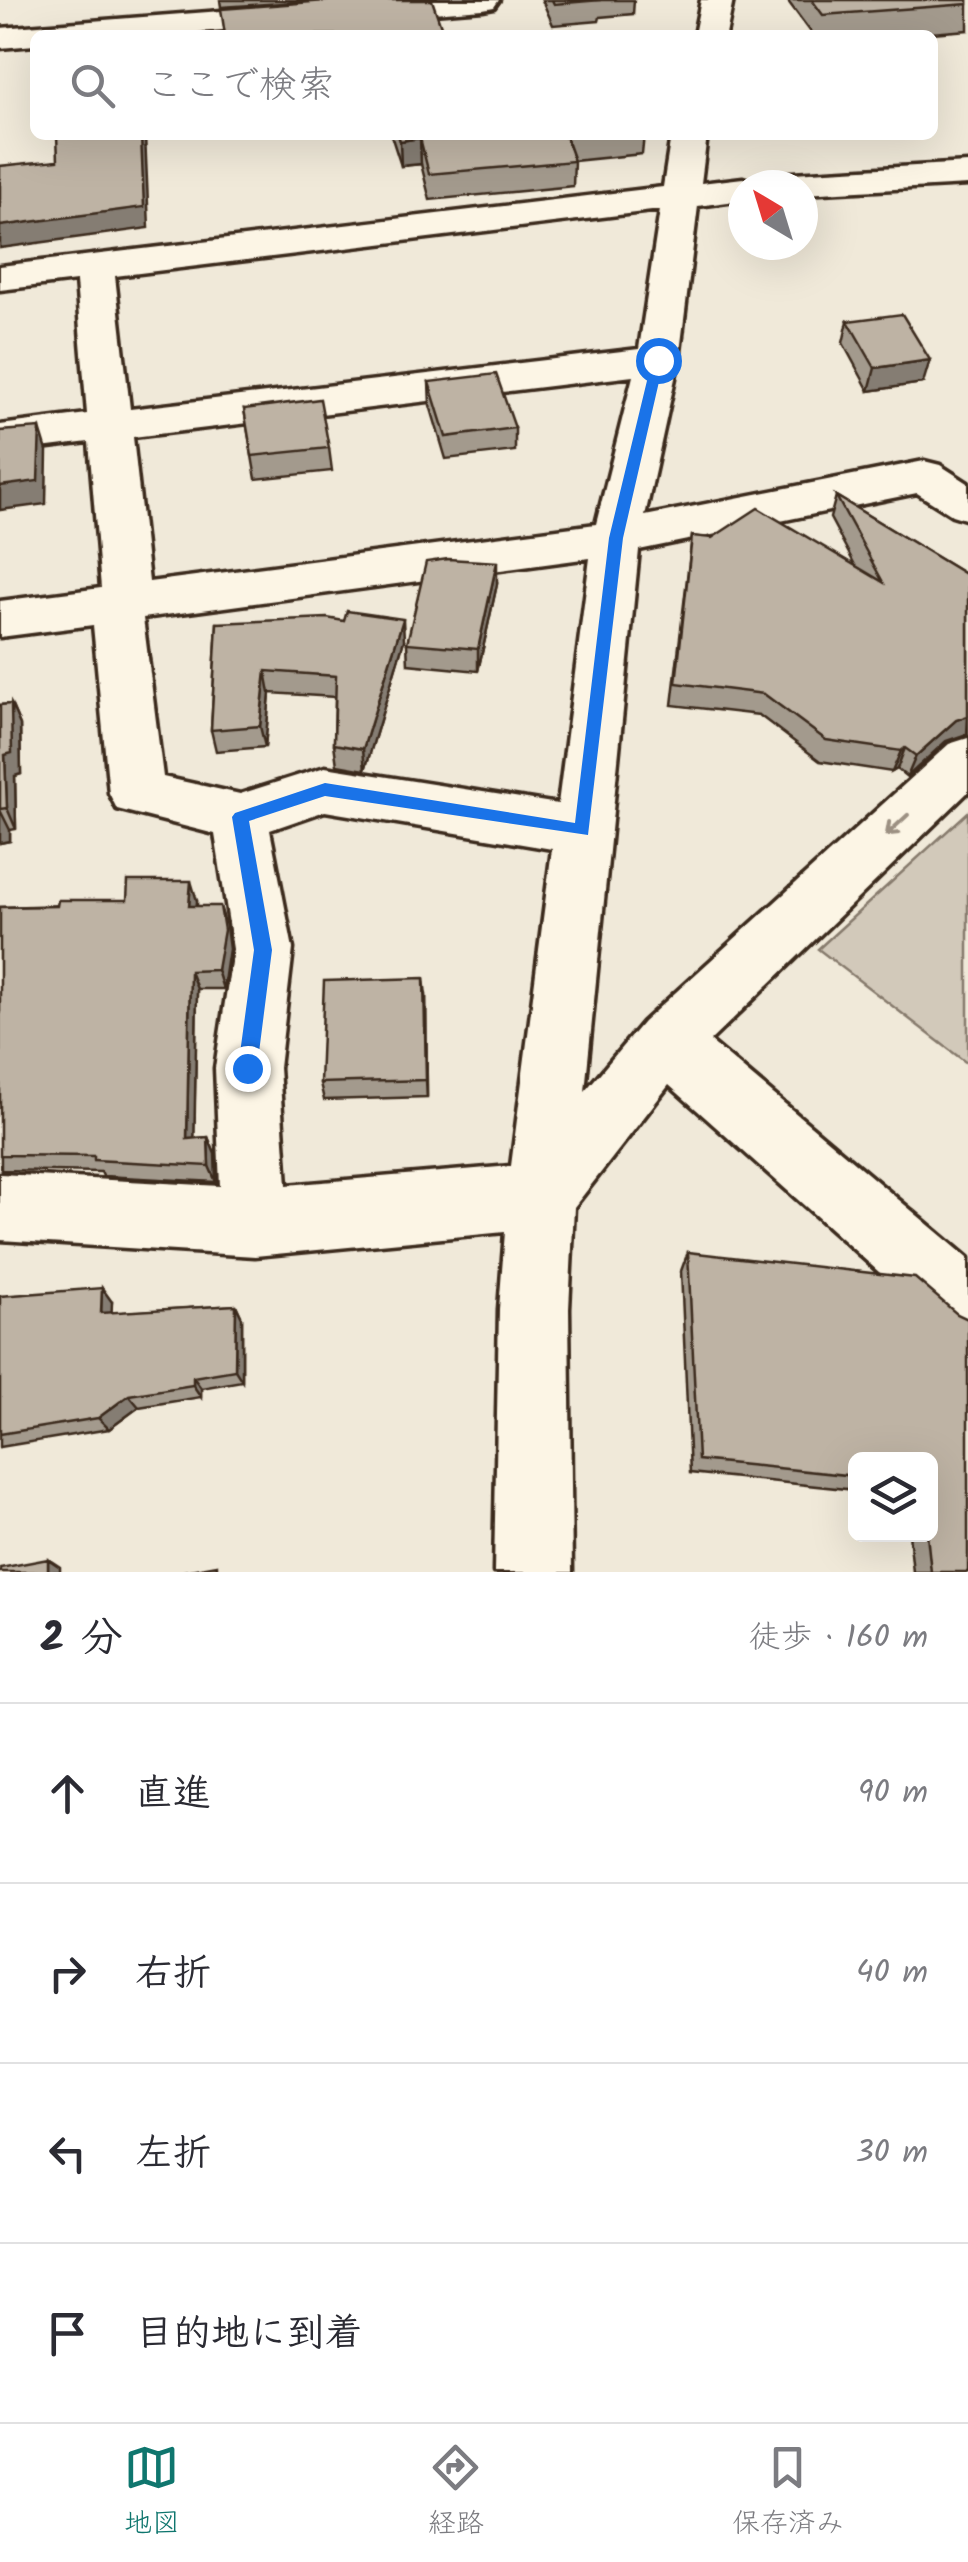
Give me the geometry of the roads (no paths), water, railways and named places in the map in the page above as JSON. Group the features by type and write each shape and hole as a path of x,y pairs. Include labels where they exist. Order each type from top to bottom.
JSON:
{"street":[{"path":"102,30 484,0"},
{"path":"711,30 718,0"},
{"path":"0,38 30,36"},
{"path":"533,1572 534,1309 541,1196 616,538 658,360 688,140"},
{"path":"818,183 968,174"},
{"path":"0,278 728,192"},
{"path":"94,266 110,424 137,793 240,817 325,789 582,830"},
{"path":"0,439 658,360"},
{"path":"0,620 616,538 924,476 968,504"},
{"path":"0,1207 255,1222 541,1196 665,1042 968,758"},
{"path":"240,817 263,950 247,1068 255,1222"},
{"path":"665,1042 968,1304"}]}
